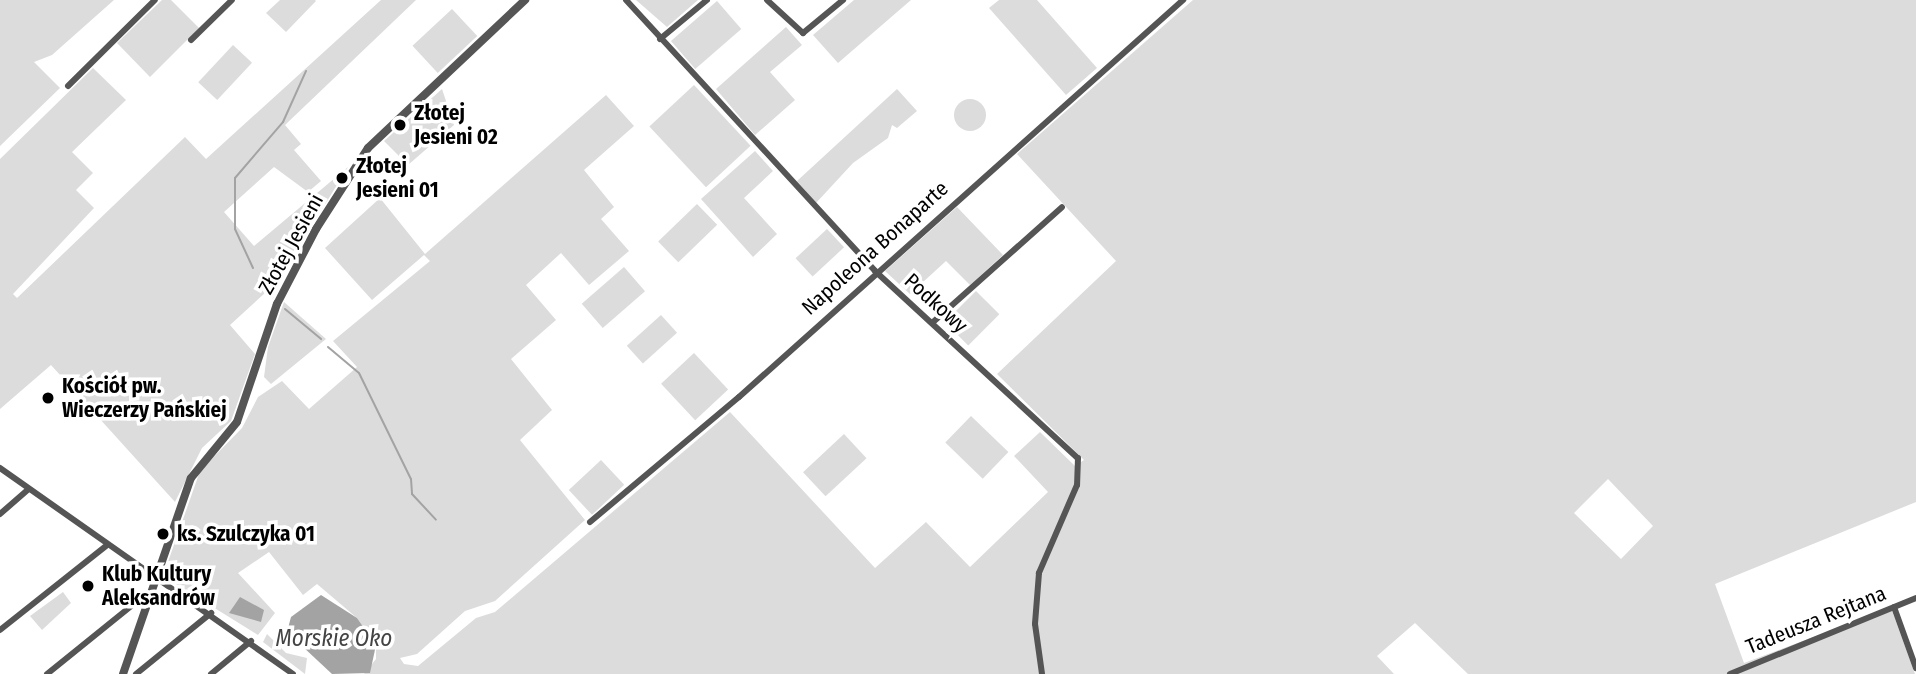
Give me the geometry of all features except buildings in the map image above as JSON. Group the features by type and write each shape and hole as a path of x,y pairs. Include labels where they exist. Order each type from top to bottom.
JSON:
{"street":[{"path":"68,86 155,0"},
{"path":"191,40 232,0"},
{"name":"Złotej Jesieni","path":"123,674 191,478 237,422 276,304 316,229 368,148 525,0"},
{"name":"Podkowy","path":"626,0 875,271 1078,458 1077,485 1039,573 1035,624 1042,674"},
{"path":"660,39 707,0"},
{"path":"767,0 803,33 843,0"},
{"name":"Napoleona Bonaparte","path":"590,522 739,397 875,271 1183,0"},
{"path":"932,323 1062,207"},
{"path":"0,468 106,546 211,613 293,674"},
{"path":"0,514 29,489"},
{"path":"0,630 106,546"},
{"name":"Tadeusza Rejtana","path":"1730,674 1916,598"},
{"path":"47,674 140,599 149,601"},
{"path":"1894,607 1916,668"},
{"path":"136,674 211,613"},
{"path":"211,674 251,641"}],"shaded area":[{"path":"0,0 114,0 52,55 34,62 60,88 0,146"},
{"path":"162,0 171,0 199,28 150,77 117,43"},
{"path":"280,0 316,1 286,32 266,13"},
{"path":"381,0 416,0 285,125 301,144 294,150 321,181 308,192 274,167 224,212 254,246 348,167 278,281 230,325 255,354 231,421 202,448 175,502 51,365 0,409 0,159 93,68 126,100 72,152 93,173 76,190 94,208 13,294 17,298 185,137 206,159"},
{"path":"636,0 698,0 667,27"},
{"path":"854,0 911,0 838,63 813,35"},
{"path":"999,0 1037,0 1097,68 1066,95 989,8"},
{"path":"1193,0 1916,0 1916,502 1715,584 1744,663 1891,608 1915,674 1468,674 1415,623 1377,656 1394,674 364,674 376,659 376,645 357,618 317,584 303,595 269,552 238,573 275,613 258,635 163,576 200,471 242,428 258,397 282,381 309,409 357,367 333,341 430,261 424,255 372,300 325,248 380,198 425,254 606,95 634,126 584,170 614,207 601,219 629,251 589,285 561,253 526,285 556,320 511,359 552,410 520,440 585,520 495,601 465,611 417,654 400,658 404,664 418,666 476,618 495,612 730,412 875,568 926,522 970,567 1048,492 1014,456 1040,432 1075,466 1084,460 997,374 1116,261 1017,154","holes":["1608,479 1653,526 1621,559 1574,513"]},
{"path":"717,1 741,29 695,69 671,41"},
{"path":"452,9 477,36 438,73 413,46"},
{"path":"786,27 802,45 770,72 795,100 755,135 716,89"},
{"path":"233,45 252,63 217,100 198,82"},
{"path":"694,85 751,146 706,187 649,127"},
{"path":"442,89 454,125 408,165 384,141"},
{"path":"897,89 917,111 897,128 892,125 888,138 853,163 816,203 797,181"},
{"path":"970,99 981,104 986,115 981,126 970,131 959,126 954,115 959,104"},
{"path":"755,151 773,171 744,198 777,234 753,257 701,199"},
{"path":"697,204 717,225 678,262 658,242"},
{"path":"957,207 1003,255 970,285 946,261 910,294 885,271"},
{"path":"827,229 844,247 813,277 796,258"},
{"path":"624,267 645,291 603,328 582,304"},
{"path":"976,291 999,314 968,345 945,322"},
{"path":"284,302 326,339 271,384 264,377 268,347"},
{"path":"661,315 677,333 643,364 627,346"},
{"path":"694,353 728,390 695,420 661,384"},
{"path":"971,416 1008,452 983,479 945,443"},
{"path":"844,434 867,458 826,496 803,472"},
{"path":"601,460 624,485 592,515 569,490"},
{"path":"63,592 71,603 42,630 30,616"},
{"path":"267,634 286,653 307,658 305,674 263,642"}],"water":[{"name":"Morskie Oko","path":"321,595 357,618 376,645 370,673 332,674 287,632 291,617"},
{"path":"240,597 264,610 261,622 229,613"}],"waterway":[{"path":"253,268 235,229 235,178 283,122 306,71"},
{"path":"268,293 272,297"},
{"path":"285,309 321,339"},
{"path":"328,347 359,373 411,479 412,494 436,520"}],"place":[{"name":"Złotej Jesieni 02","path":"400,125"},
{"name":"Złotej Jesieni 01","path":"342,178"},
{"name":"Kościół pw. Wieczerzy Pańskiej","path":"48,398"},
{"name":"ks. Szulczyka 01","path":"163,534"},
{"name":"Klub Kultury Aleksandrów","path":"88,586"}]}
